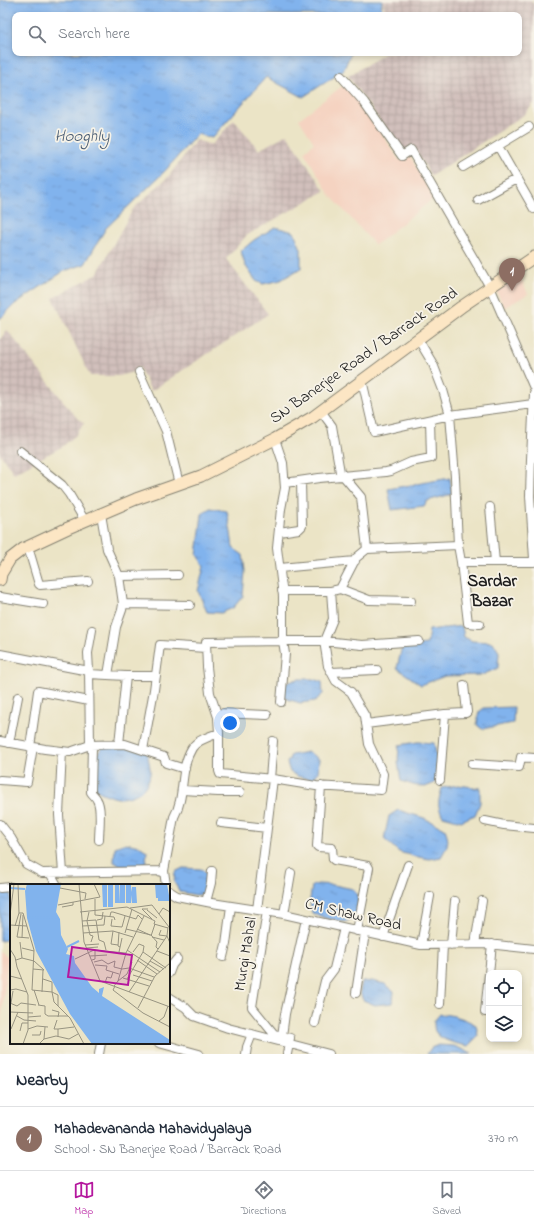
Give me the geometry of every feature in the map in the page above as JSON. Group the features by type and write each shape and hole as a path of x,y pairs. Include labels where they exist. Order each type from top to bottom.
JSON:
{"street":[{"path":"341,76 364,102 402,156 411,150 490,287 534,388"},
{"path":"463,167 529,127"},
{"path":"498,146 534,209"},
{"path":"478,200 516,179"},
{"name":"SN Banerjee Road / Barrack Road","path":"0,580 1,574 10,559 28,547 136,499 201,476 275,440 321,410 490,287 534,257"},
{"path":"418,339 433,364 443,390 450,415 458,545 468,623 480,624"},
{"path":"139,372 166,431 179,484"},
{"path":"362,380 374,432 450,415 534,404"},
{"path":"461,562 534,561 530,496 530,459 534,393"},
{"path":"321,410 332,426 340,472 361,497 367,549"},
{"path":"285,483 391,471 411,462 431,458 430,420"},
{"path":"275,440 283,463 285,483 277,548 282,591 283,641 285,654 281,702"},
{"path":"20,451 62,485 85,521"},
{"path":"279,532 299,529 302,526 301,481"},
{"path":"490,507 495,562"},
{"path":"101,514 107,549 119,576 123,604 116,627 108,675"},
{"path":"340,589 356,558 367,549 458,545"},
{"path":"28,547 40,585 43,586 88,580"},
{"path":"280,568 355,561"},
{"path":"119,576 178,575"},
{"path":"282,591 331,591 340,589 369,600 411,600"},
{"path":"331,591 333,619 324,641 328,666 336,682 351,692 365,716 369,744 383,774 381,790 321,786 220,774 218,717 210,693 206,642 324,641 362,645 419,641"},
{"path":"0,597 43,604"},
{"path":"123,604 190,605"},
{"path":"92,630 88,653 92,794 98,800 99,840"},
{"path":"143,750 160,645 206,648"},
{"path":"0,654 108,675 156,676"},
{"path":"331,672 377,670"},
{"path":"119,744 126,676"},
{"path":"366,724 467,712 464,685"},
{"path":"0,780 27,782 38,691 89,701"},
{"path":"9,743 18,697"},
{"path":"217,713 267,715"},
{"path":"440,780 445,714"},
{"path":"0,824 11,838 26,864 42,873 63,872 164,880 174,817 178,810 186,763 192,747 204,738 218,733"},
{"path":"0,741 70,752 91,745 125,744 164,757 166,763 185,770"},
{"path":"257,910 272,779 273,741"},
{"path":"62,751 58,815 63,872"},
{"path":"472,764 519,767 521,757 534,758"},
{"path":"321,786 317,846 332,848 334,860 368,866 369,868 361,932 356,993"},
{"path":"182,790 240,792"},
{"path":"485,822 534,828"},
{"path":"221,823 267,828"},
{"path":"383,937 408,865"},
{"path":"206,902 212,883 212,870"},
{"path":"50,873 56,884"},
{"path":"284,914 291,873"},
{"path":"0,888 10,887"},
{"name":"CM Shaw Road","path":"170,892 177,896 284,914 420,945 492,944 534,949"},
{"path":"420,945 430,896"},
{"path":"440,1004 447,945 455,901"},
{"path":"475,944 482,901"},
{"path":"223,957 231,906"},
{"name":"Murgi Mahal","path":"267,911 252,1007 274,1034 290,1038 289,1043"},
{"path":"282,1036 285,1014 306,919"},
{"path":"315,1023 325,981 334,969 344,928"},
{"path":"485,1012 492,944"},
{"path":"170,970 172,965 178,959"},
{"path":"170,998 185,1007 194,1016 228,1028 329,1054"},
{"path":"246,1054 252,1034"},
{"path":"287,1054 289,1043"},
{"path":"99,1054 101,1044"},
{"path":"163,1044 195,1053"}],"shaded area":[{"path":"382,0 531,0 534,5 534,103 525,114 431,176 413,146 402,152 348,76 381,56 522,56 522,12 385,12"},
{"path":"345,84 362,103 399,160 410,156 434,198 375,245 330,195 304,152 314,143 299,119"},
{"path":"234,120 259,150 287,134 325,191 247,235 226,259 268,314 151,391 139,367 133,372 119,376 90,376 53,298 97,274 133,209 168,177 196,140 211,145"},
{"path":"518,272 528,294 504,308 495,288"},
{"path":"7,330 76,417 84,423 76,435 63,446 14,473 0,454 0,340"},
{"path":"0,951 8,958 0,1031"}],"water":[{"name":"Hooghly","path":"0,0 382,0 381,12 12,12 12,56 350,56 343,71 303,97 266,77 212,138 197,134 165,171 106,228 85,264 64,271 15,304 0,319"},
{"path":"275,227 294,232 301,249 301,268 281,280 263,284 256,281 245,265 241,251 254,240"},
{"path":"450,478 452,494 427,501 424,506 392,510 388,489"},
{"path":"210,508 227,511 233,548 243,555 245,571 243,596 233,608 221,613 207,612 198,591 204,566 197,555 202,514"},
{"path":"462,626 464,637 472,641 493,642 499,652 498,668 482,675 445,676 421,685 397,668 402,647 427,644 429,630"},
{"path":"298,679 313,679 322,682 323,694 315,701 300,703 287,699 283,695 284,684"},
{"path":"514,707 513,723 482,729 477,725 479,712 484,708"},
{"path":"418,742 434,743 438,764 435,783 425,787 401,781 398,762 399,745"},
{"path":"103,747 127,747 147,752 150,774 149,780 143,789 129,797 118,798 109,796 94,789 94,757"},
{"path":"308,752 319,759 318,772 313,780 297,776 290,772 287,763 291,755"},
{"path":"458,785 480,788 480,803 475,815 461,821 443,816 439,805 442,788"},
{"path":"398,810 424,818 445,829 448,843 441,857 429,859 399,852 384,839 389,816"},
{"path":"126,843 139,846 147,851 146,862 137,868 124,867 114,862 115,847"},
{"path":"183,868 201,869 209,875 206,894 196,895 180,892 174,882 175,872"},
{"path":"318,884 334,885 353,889 357,895 359,910 355,917 345,922 328,919 312,913 310,899 312,886"},
{"path":"10,890 10,939 0,941 0,895"},
{"path":"372,981 385,984 394,991 393,1003 375,1005 363,1000 360,992 362,982"},
{"path":"440,1014 459,1017 476,1025 478,1036 468,1046 445,1040 435,1031 434,1021"},
{"path":"438,1045 454,1046 472,1054 427,1054 431,1048"}],"place":[{"name":"Mahadevananda Mahavidyalaya","path":"512,291"}],"district":[{"name":"Sardar Bazar","path":"492,591"}]}
